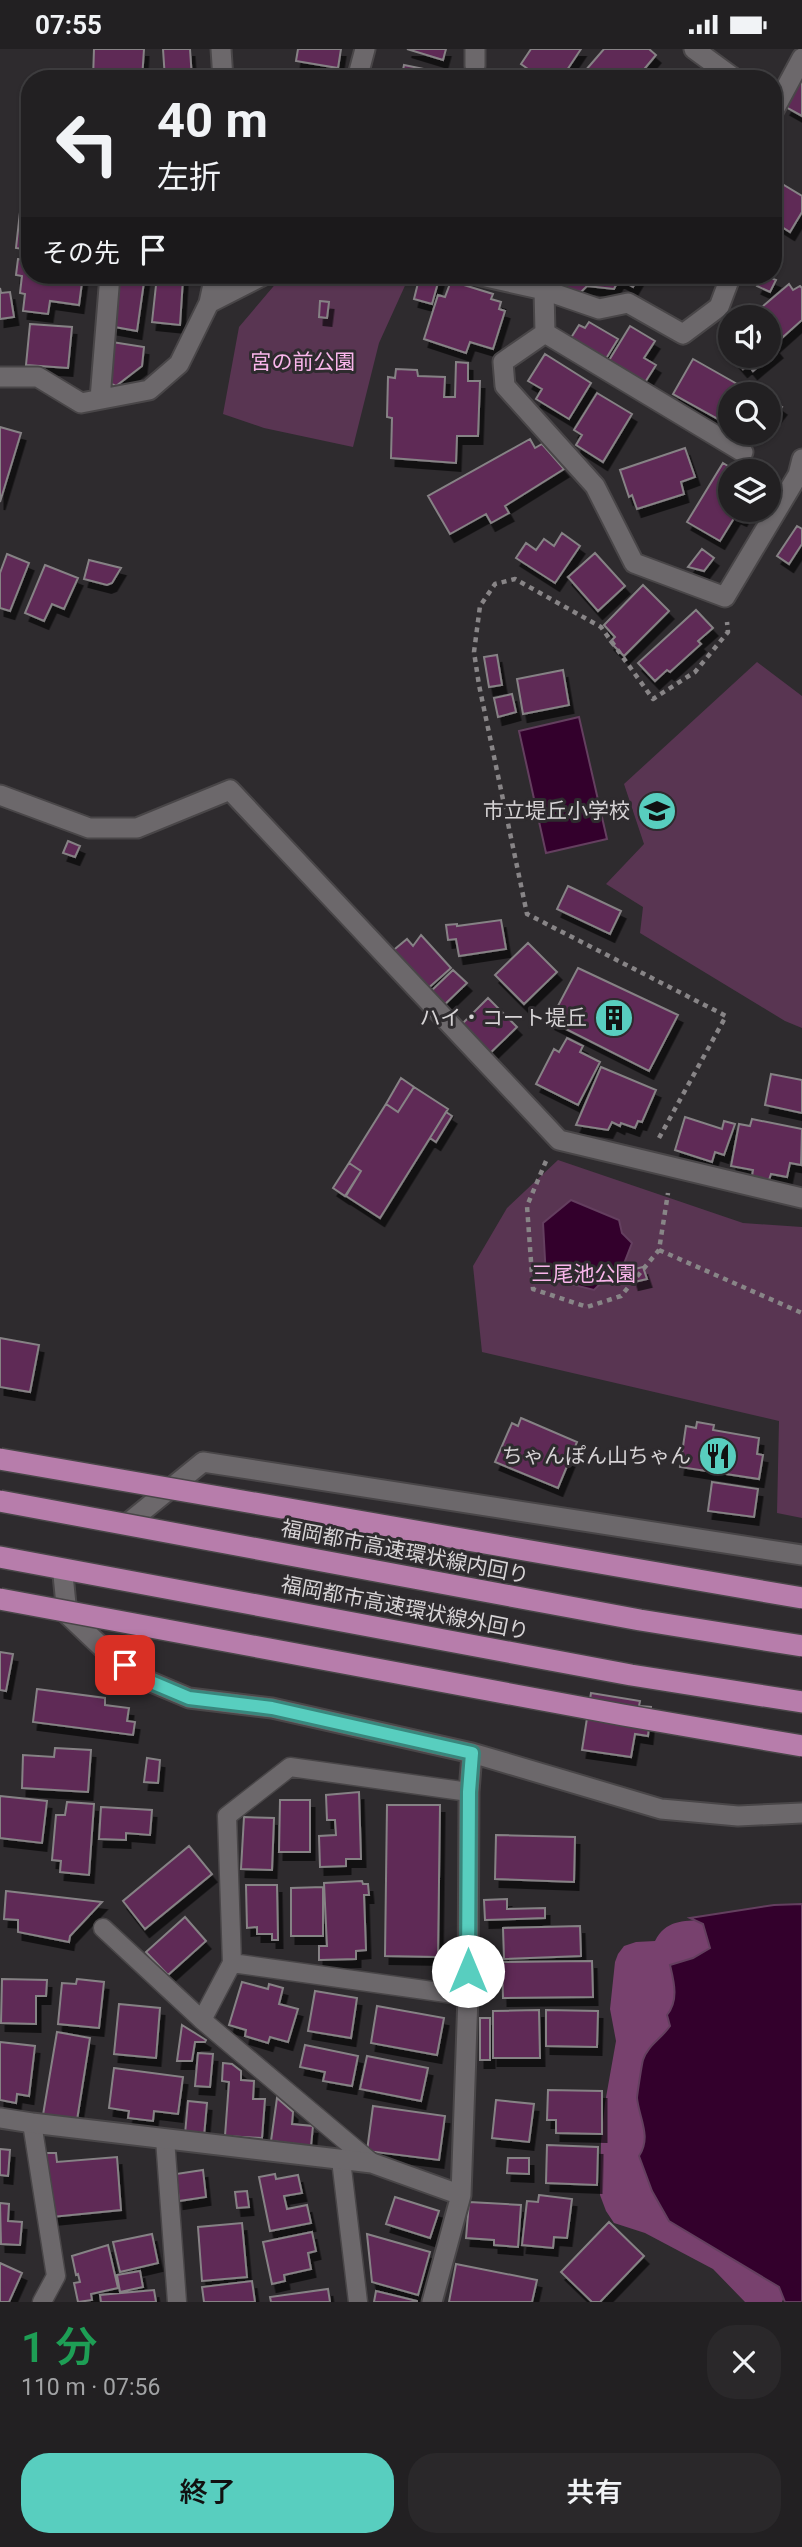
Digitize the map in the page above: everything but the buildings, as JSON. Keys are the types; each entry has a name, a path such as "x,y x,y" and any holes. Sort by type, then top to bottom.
{"highway":[{"path":"0,1459 802,1598"},
{"name":"福岡都市高速環状線内回り","path":"0,1501 639,1620 802,1646"},
{"name":"福岡都市高速環状線外回り","path":"0,1557 631,1675 802,1702"},
{"path":"0,1599 623,1715 802,1745"}],"street":[{"path":"221,49 222,70"},
{"path":"359,70 365,49"},
{"path":"694,49 723,70"},
{"path":"782,94 802,58"},
{"path":"100,399 109,284"},
{"path":"0,377 38,377 81,403 149,390 179,364 209,303 213,284"},
{"path":"209,303 246,284"},
{"path":"517,284 544,290 598,309 628,303 683,334 719,307 728,284"},
{"path":"544,290 545,333"},
{"path":"545,333 743,452"},
{"path":"545,333 503,362 505,386 595,486 634,563 725,597 798,475 802,459"},
{"path":"0,795 89,828 137,828 230,790 559,1140 802,1198"},
{"path":"128,1523 203,1462 802,1555"},
{"path":"63,1575 67,1615 107,1652 144,1679 189,1698 272,1708 472,1753 661,1809 738,1816 802,1813"},
{"path":"432,2302 461,2195 472,1753"},
{"path":"0,2118 372,2163 461,2195"}],"lane":[{"path":"202,2020 232,1963 227,1816 289,1767 469,1792"},
{"path":"103,1928 202,2020 372,2163"},
{"path":"232,1963 468,1996"},
{"path":"32,2123 56,2276 42,2302"},
{"path":"165,2139 177,2302"},
{"path":"341,2159 358,2302"}],"path":[{"path":"647,1160 726,1016 527,914 474,652 480,606 495,585 515,579 601,627 653,699 695,672 728,632 725,597"},
{"path":"556,1137 527,1206 533,1289 587,1307 621,1296 659,1250 671,1166"},
{"path":"659,1250 802,1313"}],"green space":[{"name":"宮の前公園","path":"275,284 406,284 379,343 353,447 264,428 223,414 239,327"},
{"path":"757,662 802,696 802,1028 785,1021 640,933 643,907 606,884 644,844 624,784"},
{"name":"三尾池公園","path":"558,1160 743,1223 802,1227 802,1518 777,1513 779,1421 482,1352 473,1266 507,1208"}],"shaded area":[{"path":"579,717 607,839 546,853 519,731"},
{"path":"571,1200 619,1220 622,1233 632,1243 620,1274 605,1279 594,1290 546,1278 543,1223"},
{"path":"802,1904 802,2302 785,2302 779,2287 669,2221 652,2191 639,2156 645,2135 637,2098 645,2055 670,2026 667,2015 673,2003 674,1991 670,1965 693,1958 710,1948 703,1924 690,1918 774,1905"},
{"path":"704,1920 786,2291 782,2302 745,2302 713,2269 645,2233 614,2223 600,2195 605,2103 616,2041 610,2009 618,1954 624,1946 655,1941 664,1929 675,1923"}],"place":[{"name":"市立堤丘小学校","path":"657,811"},
{"name":"ハイ・コート堤丘","path":"614,1018"},
{"name":"ちゃんぽん山ちゃん","path":"718,1456"}],"route":[{"path":"125,1665 144,1679 189,1698 272,1708 472,1753 469,1792 468,1971"}]}
